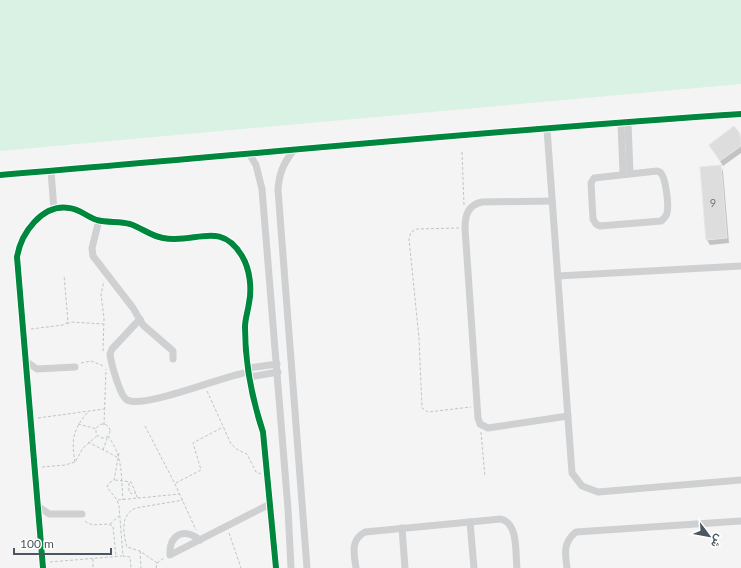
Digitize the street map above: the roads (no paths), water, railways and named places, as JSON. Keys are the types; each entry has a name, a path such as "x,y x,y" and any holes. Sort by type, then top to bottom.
{"street":[{"path":"0,175 250,155 468,135 741,114"},
{"path":"621,123 627,174"},
{"path":"627,174 628,123"},
{"path":"547,130 572,473 576,480 589,490 598,492 741,480"},
{"path":"293,151 284,163 279,176 278,190 307,568"},
{"path":"250,155 258,171 262,189 278,372 291,568"},
{"path":"52,171 54,210"},
{"path":"657,171 663,175 667,215 661,221 598,225 593,219 592,180 596,176 627,174 657,171"},
{"path":"552,201 482,202 472,206 465,218 478,407 480,424 488,428 568,416"},
{"path":"43,566 17,257 23,237 31,225 42,216 54,210 68,207 99,220 125,223 165,239 215,235 226,239 244,258 248,273 250,295 245,326 249,372 257,415 263,432 276,568"},
{"path":"99,220 92,252 134,308 149,331 173,351 173,359"},
{"path":"558,276 741,266"},
{"path":"140,319 112,349 110,354 124,398 136,401 185,392 232,375 277,364"},
{"path":"27,362 37,369 72,368"},
{"path":"28,380 37,369"},
{"path":"249,372 278,372"},
{"path":"200,540 192,534 183,533 174,537 169,546 170,555 227,527 270,504"},
{"path":"38,506 49,514 80,514"},
{"path":"40,525 49,514"},
{"path":"356,568 354,548 357,538 365,532 502,519 509,522 513,530 517,568"},
{"path":"567,568 565,550 566,543 570,536 576,532 741,521"},
{"path":"470,522 474,568"},
{"path":"402,528 405,568"}]}
